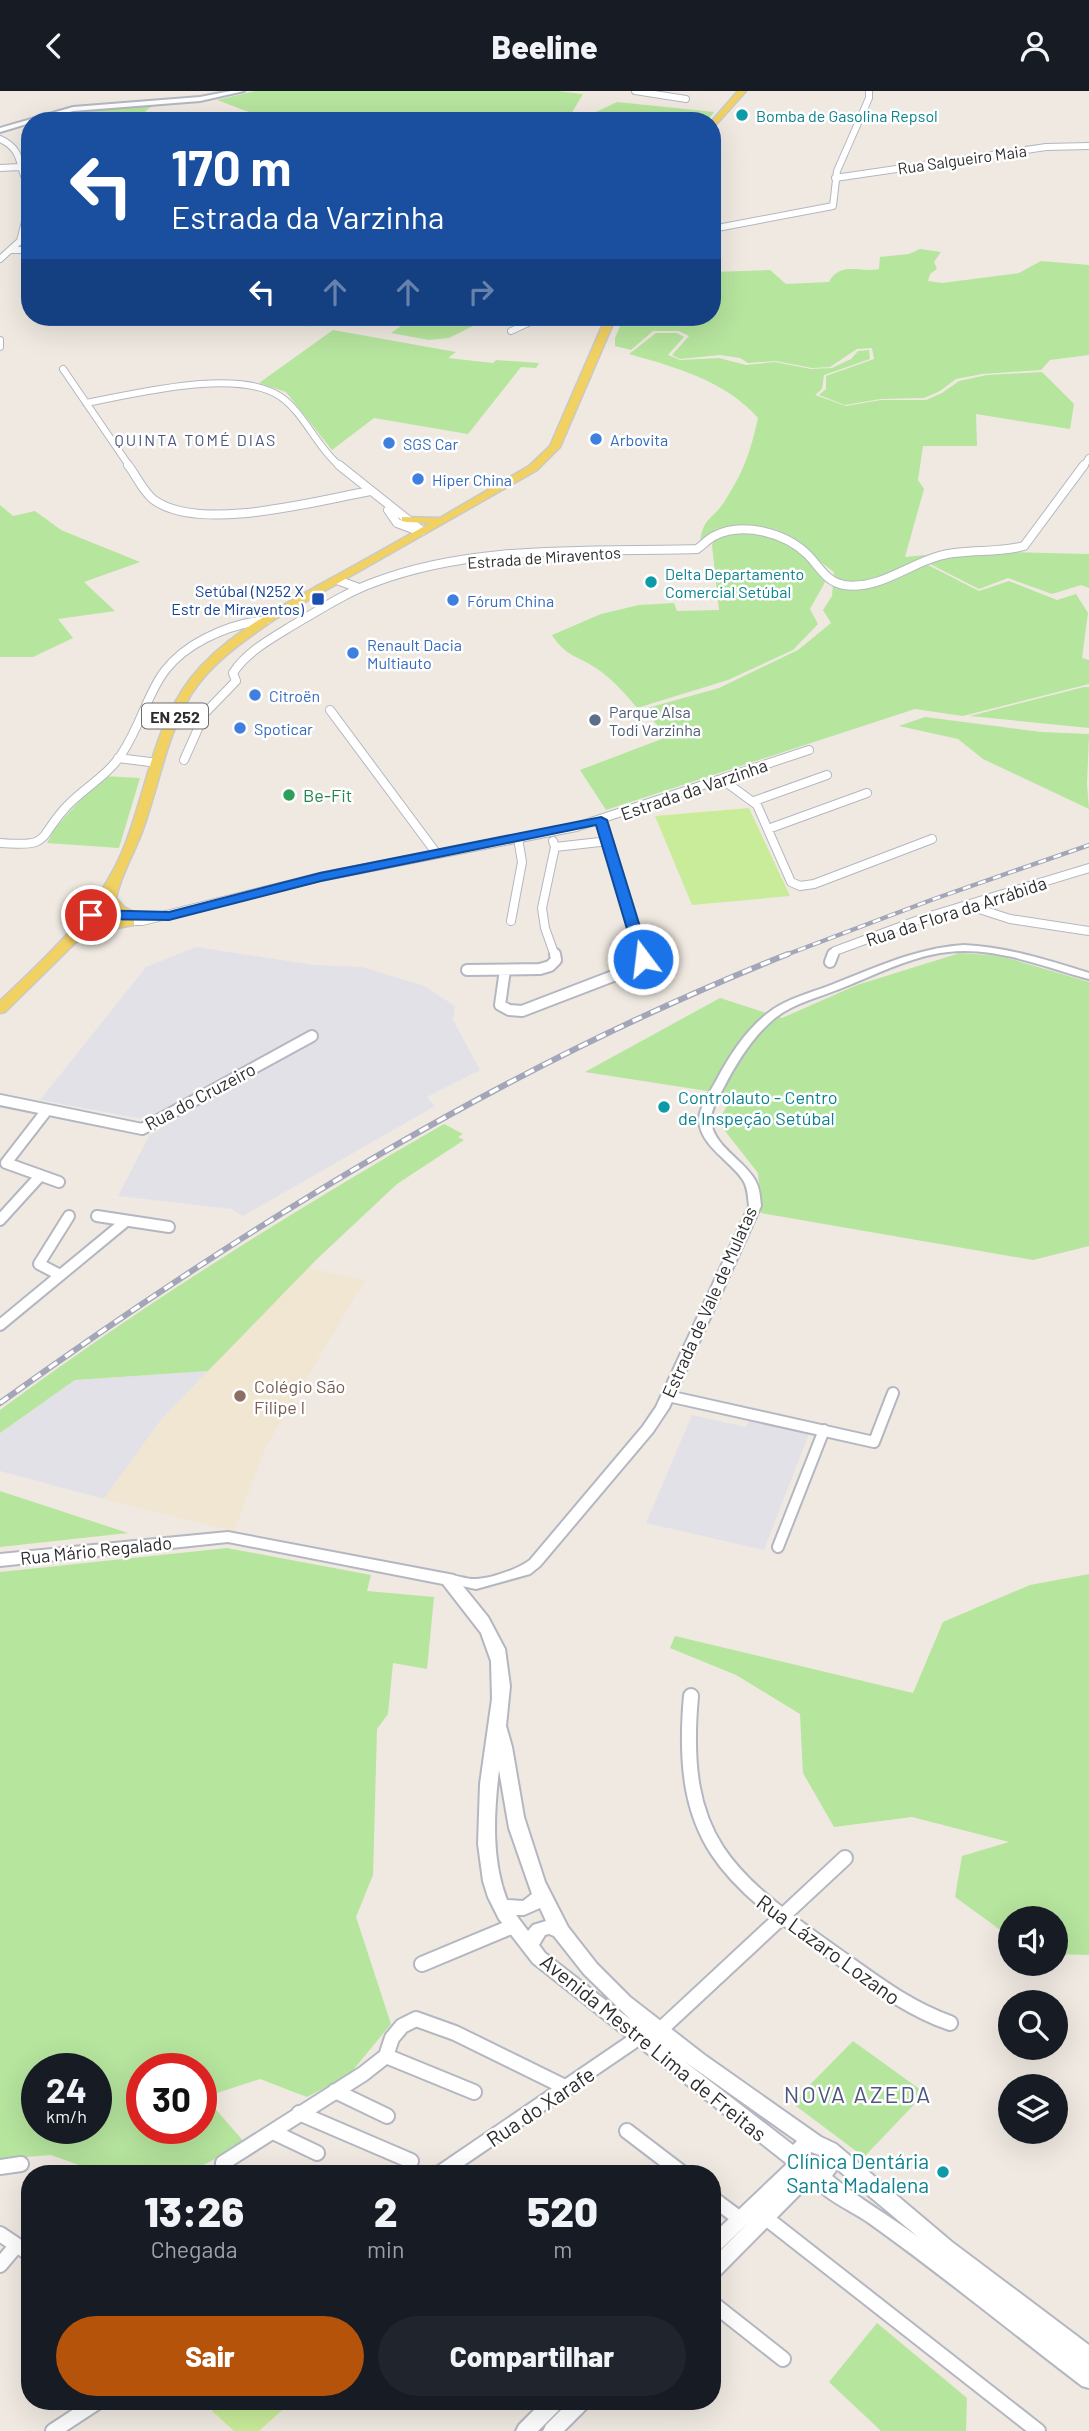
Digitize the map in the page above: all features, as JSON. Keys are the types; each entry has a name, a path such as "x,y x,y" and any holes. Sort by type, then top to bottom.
{"main road":[{"path":"721,116 742,91"},
{"name":"EN 252","path":"0,1009 62,950 112,885 127,855 180,703 201,676 235,642 267,620 527,473 550,453 560,438 608,326"},
{"path":"393,547 398,538 401,521 445,518"},
{"path":"112,885 109,898 114,906 132,919"},
{"path":"62,950 90,930 132,919"},
{"name":"Estrada de Vale de Mulatas","path":"191,1539 242,1539 449,1579"},
{"name":"Rua Mário Regalado","path":"0,1560 191,1539"},
{"name":"Avenida Mestre Lima de Freitas","path":"449,1579 487,1628 498,1652 499,1727 491,1768 487,1841 494,1885 513,1926 540,1958 638,2038 836,2192 875,2215 1089,2379"},
{"name":"Avenida Mestre Lima de Freitas","path":"499,1727 506,1751 516,1818 541,1895 572,1948 611,1990 659,2031 815,2143"},
{"path":"502,1906 526,1909 534,1905 541,1895"},
{"path":"529,1945 538,1930 549,1927 561,1930"},
{"path":"832,2155 830,2166 821,2173 805,2168 804,2146 815,2143 822,2145 945,2248 1089,2357"}],"street":[{"path":"63,112 200,99 241,91"},
{"path":"635,91 686,99"},
{"path":"721,227 831,208 834,205 835,178 869,98 869,91"},
{"path":"0,130 21,124"},
{"path":"0,139 19,153 20,167 0,168"},
{"name":"Rua Salgueiro Maia","path":"835,178 1046,147 1089,146"},
{"path":"0,259 12,250 21,237"},
{"path":"12,250 21,250"},
{"path":"511,331 522,326"},
{"path":"0,340 0,347"},
{"path":"63,369 151,498 163,507 199,515 229,514 370,491"},
{"path":"86,403 210,384 235,383 264,387 283,398 335,462 401,521 422,531"},
{"name":"Estrada de Miraventos","path":"184,760 205,713 236,681 233,673 238,665 289,627 359,589 417,570 489,558 697,549 709,536 732,531 761,532 797,546 830,581 850,585 880,583 944,554 1024,546 1089,458"},
{"path":"337,580 359,589"},
{"path":"0,843 39,844 56,817 118,758 163,673 178,653 215,633 250,621 267,620"},
{"path":"330,710 437,854"},
{"name":"Estrada da Varzinha","path":"91,915 111,921 169,916 320,877 550,832 601,820 809,751"},
{"path":"118,758 158,763"},
{"path":"754,801 827,775"},
{"path":"723,780 754,801 791,882 804,886 932,839"},
{"path":"768,829 867,793"},
{"path":"505,970 500,1004 509,1010 522,1011 634,968 641,962 643,957 601,820"},
{"path":"467,970 540,969 550,966 556,960 543,920 542,892 551,872 555,847 550,832"},
{"path":"511,921 522,862 518,838"},
{"path":"555,847 609,842"},
{"name":"Rua da Flora da Arrábida","path":"830,962 835,951 967,905 1089,868"},
{"path":"1077,871 1089,877"},
{"path":"1010,892 1000,899 1000,907 1019,920"},
{"path":"967,905 1019,920 1089,931"},
{"name":"Estrada de Vale de Mulatas","path":"449,1579 476,1584 525,1571 535,1563 653,1423 755,1206 756,1196 752,1183 714,1143 705,1120 714,1097 744,1044 763,1023 787,1006 918,955 942,949 993,950 1089,976"},
{"name":"Rua do Cruzeiro","path":"0,1100 142,1129 312,1036"},
{"path":"47,1110 6,1162 9,1166 59,1182"},
{"path":"0,1220 40,1176"},
{"path":"60,1275 39,1264 69,1216"},
{"path":"97,1216 169,1227"},
{"path":"0,1325 126,1220"},
{"path":"668,1395 874,1441 893,1392"},
{"path":"778,1547 824,1430"},
{"name":"Rua Lázaro Lozano","path":"691,1696 688,1765 699,1820 715,1850 738,1878 781,1916 912,2008 950,2024"},
{"path":"659,2031 845,1858"},
{"path":"422,1964 513,1926"},
{"path":"223,2163 386,2056 392,2038 402,2026 416,2019 443,2028 527,2072 566,2088"},
{"name":"Rua do Xarafe","path":"452,2165 638,2038"},
{"path":"386,2056 474,2092"},
{"path":"335,2091 387,2116"},
{"path":"299,2113 411,2161"},
{"path":"627,2130 672,2165"},
{"path":"273,2132 317,2153"},
{"path":"0,2167 21,2164"},
{"path":"721,2262 766,2218 805,2168"},
{"path":"721,2238 740,2219 805,2168"},
{"path":"721,2205 740,2219"},
{"path":"766,2218 1038,2431"},
{"path":"0,2234 21,2249"},
{"path":"0,2265 16,2246"},
{"path":"721,2310 783,2359"},
{"path":"53,2431 85,2410"},
{"path":"525,2431 547,2410"},
{"path":"552,2431 573,2410"}],"shaded area":[{"path":"196,947 314,965 362,967 424,986 455,1006 453,1020 480,1070 427,1097 435,1106 243,1216 232,1209 118,1196 149,1136 162,1128 143,1119 40,1100 146,967"},
{"name":"Colégio São Filipe I","path":"308,1268 365,1280 265,1448 234,1531 104,1499 161,1420"},
{"path":"208,1371 161,1420 104,1499 0,1471 0,1433 75,1380"},
{"path":"692,1415 746,1427 750,1418 810,1431 764,1550 646,1523"}],"green space":[{"path":"255,91 557,91 583,94 572,112 249,112 217,100"},
{"path":"617,102 714,112 596,112"},
{"path":"156,104 145,111 147,112 70,112"},
{"path":"920,249 941,252 934,262 937,269 930,274 928,281 942,283 1019,273 1041,261 1089,265 1089,355 1050,360 1041,370 982,374 956,379 940,391 924,398 881,399 845,405 819,395 826,389 826,376 874,359 872,348 857,349 830,367 812,368 776,361 748,363 740,358 720,355 680,359 672,355 689,336 679,331 653,331 631,350 615,346 620,326 721,326 721,272 770,270 786,284 829,282 845,270 879,269 880,257 909,254"},
{"path":"401,326 473,326 449,338 429,340 391,333"},
{"path":"333,330 456,352 448,358 493,363 496,360 539,363 536,368 521,367 468,434 374,418 332,450 286,392 259,383"},
{"path":"656,333 677,333 684,337 668,355 680,360 719,358 746,365 775,362 811,369 832,368 851,359 858,351 869,350 870,359 824,375 822,389 815,395 846,406 881,400 926,400 959,381 987,375 1042,372 1074,404 1070,429 976,414 977,446 923,446 918,480 924,489 905,557 936,554 926,564 979,591 1009,581 1057,600 1076,594 1088,613 1082,658 1089,660 1089,684 963,716 915,709 606,810 580,770 667,737 644,709 719,688 798,650 831,623 823,610 832,596 834,572 773,527 804,555 825,582 810,609 818,624 793,650 728,680 637,708 607,677 567,652 552,635 601,614 639,605 674,603 677,611 719,610 712,545 717,526 711,544 700,545 701,536 706,524 738,479 750,450 758,418 731,394 699,377 629,354"},
{"path":"0,505 13,516 35,511 61,530 140,562 84,582 115,611 58,619 73,638 33,657 0,657"},
{"path":"957,551 1089,554 1089,588 1081,585 1052,594 1008,578 979,589 926,562 956,557"},
{"path":"1089,687 1089,728 970,716"},
{"path":"925,717 1041,732 1089,734 1089,809 983,759 958,739 899,726"},
{"path":"102,776 140,778 119,848 47,843 55,828"},
{"path":"749,808 790,896 692,905 655,816"},
{"path":"960,953 1001,956 1089,982 1089,1246 1033,1260 761,1213 758,1173 718,1122 733,1095 585,1072 720,998 782,1018 857,985"},
{"path":"444,1124 463,1134 458,1137 464,1140 397,1184 317,1259 208,1371 75,1380 0,1433 0,1410 108,1333 274,1225"},
{"path":"0,1491 128,1533 0,1547"},
{"path":"227,1548 371,1575 367,1591 434,1597 427,1669 393,1663 388,1714 377,1729 373,1875 356,1917 391,2024 349,2075 307,2097 260,2079 217,2093 217,2053 126,2053 126,2144 217,2144 217,2111 245,2143 203,2165 79,2165 51,2155 0,2159 0,1572"},
{"path":"1089,1574 1089,1955 1068,1954 1068,1906 998,1906 998,1928 955,1897 962,1856 1009,1842 912,1817 834,1827 803,1773 800,1714 736,1675 670,1648 675,1636 913,1693 943,1622 1030,1585"},
{"path":"853,2041 925,2093 864,2157 792,2103"},
{"path":"877,2323 967,2398 966,2431 881,2431 829,2382"},
{"path":"282,2410 259,2431 234,2431 212,2411"}],"railway":[{"path":"785,955 1089,845"},
{"path":"0,1403 187,1274 380,1154 580,1047 683,998 785,955"}],"place":[{"name":"Bomba de Gasolina Repsol","path":"742,115"},
{"name":"Arbovita","path":"596,439"},
{"name":"SGS Car","path":"389,443"},
{"name":"Hiper China","path":"418,479"},
{"name":"Delta Departamento Comercial Setúbal","path":"651,582"},
{"name":"Setúbal (N252 X Estr de Miraventos)","path":"318,599"},
{"name":"Fórum China","path":"453,600"},
{"name":"Renault Dacia Multiauto","path":"353,653"},
{"name":"Citroën","path":"255,695"},
{"name":"Parque Alsa Todi Varzinha","path":"595,720"},
{"name":"Spoticar","path":"240,728"},
{"name":"Be-Fit","path":"289,795"},
{"name":"Controlauto - Centro de Inspeção Setúbal","path":"664,1107"},
{"name":"Colégio São Filipe I","path":"240,1396"},
{"name":"Clínica Dentária Santa Madalena","path":"943,2172"}],"district":[{"name":"QUINTA TOMÉ DIAS","path":"196,439"},
{"name":"NOVA AZEDA","path":"858,2094"}],"route":[{"path":"91,915 169,916 320,877 601,820 643,959"}]}
